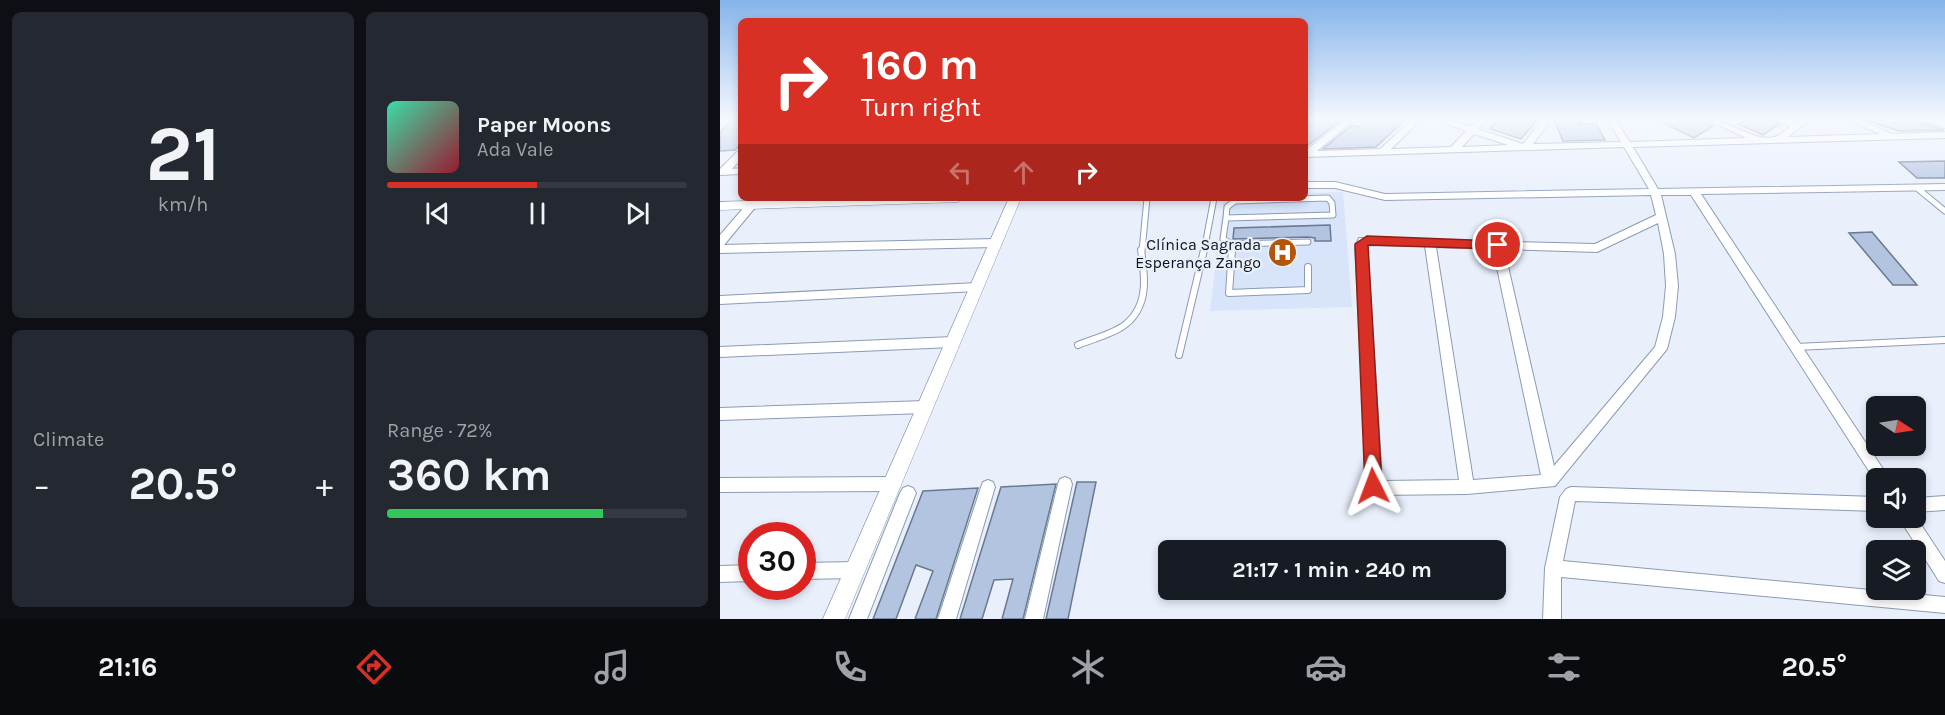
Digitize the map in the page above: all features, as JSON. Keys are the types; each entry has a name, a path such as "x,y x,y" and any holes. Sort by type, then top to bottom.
{"street":[{"path":"1308,154 1384,150 1529,148"},
{"path":"1629,148 1656,192 1671,252 1674,289 1669,326 1661,349 1551,481 1467,487 1378,489 1373,486 1360,247 1367,240 1430,244 1597,248 1662,217"},
{"path":"721,172 738,156"},
{"path":"721,172 738,171"},
{"path":"1308,185 1335,185 1385,197 1945,187"},
{"path":"1694,192 1875,468"},
{"path":"720,206 755,202 806,201"},
{"path":"834,619 1014,201"},
{"path":"720,242 755,202"},
{"path":"720,249 996,243"},
{"path":"1430,244 1467,487"},
{"path":"1498,245 1551,481"},
{"path":"720,300 977,287"},
{"path":"720,352 953,342"},
{"path":"720,414 925,407"},
{"path":"720,484 892,484"},
{"path":"1034,619 1065,484"},
{"path":"947,619 988,486"},
{"path":"858,619 908,494"},
{"path":"1552,619 1553,568 1568,497 1571,494 1866,504"},
{"path":"1926,504 1945,503"},
{"path":"1914,528 1945,575"},
{"path":"1553,568 1945,605"},
{"path":"816,571 855,570"},
{"path":"720,574 738,573"}],"lane":[{"path":"1917,188 1945,211"},
{"path":"1226,218 1333,215 1332,203 1328,198 1308,198"},
{"path":"1078,345 1126,324 1144,298 1145,273 1141,248 1147,201"},
{"path":"1179,355 1195,296 1213,201"},
{"path":"1247,201 1232,202 1227,207 1223,239 1232,244 1308,242"},
{"path":"1232,244 1229,293 1308,290 1308,267"},
{"path":"1795,347 1945,340"}],"shaded area":[{"name":"Clínica Sagrada Esperança Zango","path":"1343,192 1352,307 1210,311 1224,201 1308,201 1308,193"}],"building":[{"path":"720,148 737,148 735,150 720,151"},
{"path":"1945,161 1945,178 1917,178 1899,162"},
{"path":"1330,225 1331,241 1315,241 1315,238 1308,237 1233,239 1234,228"},
{"path":"1872,232 1917,285 1893,285 1849,233"},
{"path":"1077,482 1096,482 1068,619 1046,619"},
{"path":"1056,484 1023,619 1002,619 1013,579 994,580 982,619 960,619 1001,487"},
{"path":"978,488 936,619 915,619 933,571 916,565 896,619 873,619 923,491"}],"place":[{"name":"Clínica Sagrada Esperança Zango","path":"1282,253"}],"route":[{"path":"1373,486 1361,244 1367,240 1498,245"}]}
